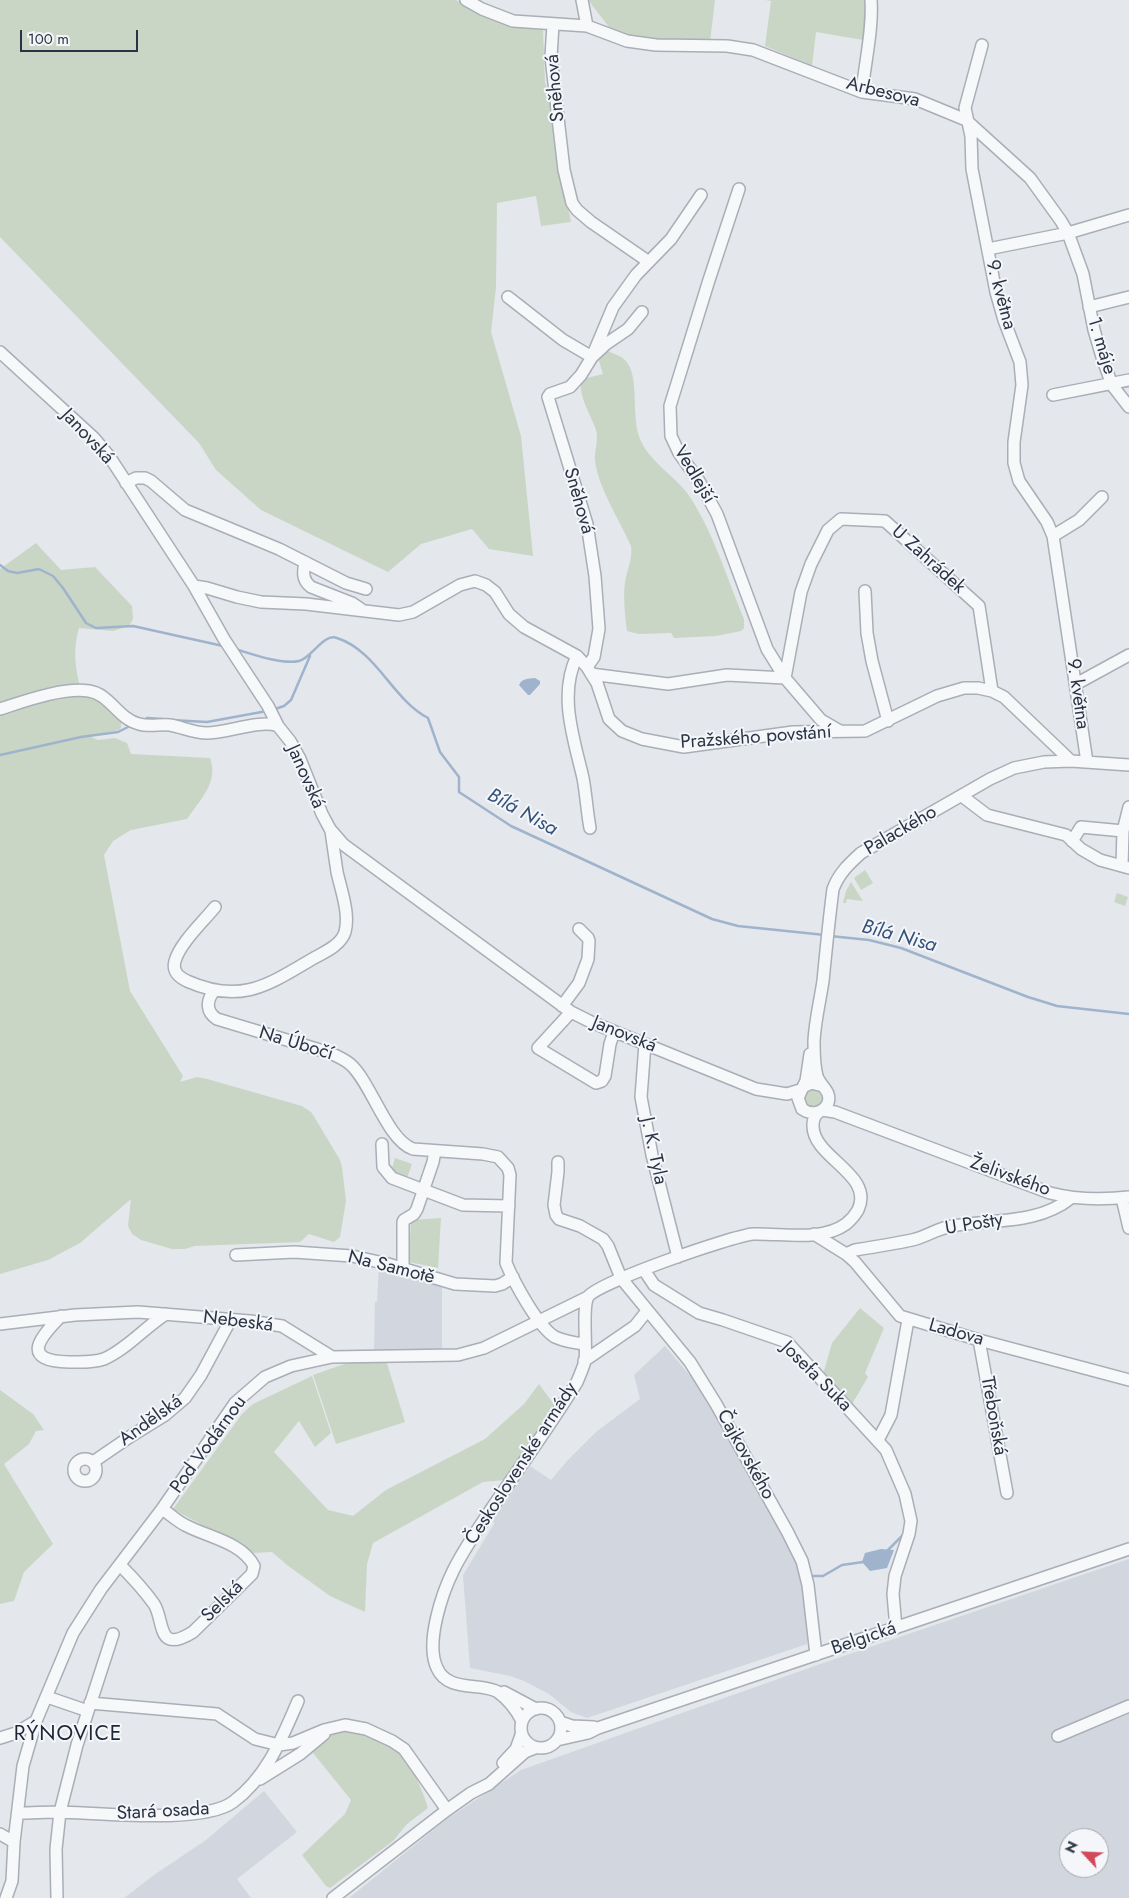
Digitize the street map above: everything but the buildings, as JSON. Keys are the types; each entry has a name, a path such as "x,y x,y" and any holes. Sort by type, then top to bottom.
{"street":[{"name":"Arbesova","path":"466,0 482,9 513,21 587,26 626,41 656,45 727,46 753,50 862,92 916,98 966,120 1030,178 1068,233"},
{"path":"582,0 587,26"},
{"path":"862,92 872,19 870,0"},
{"name":"Sněhová","path":"553,24 552,57 564,170 572,203 591,222 649,262"},
{"name":"9. května","path":"982,45 965,108 966,120 971,136 972,169 996,292 1004,320 1020,362 1022,385 1014,442 1014,463 1019,481 1047,522 1054,536 1086,762"},
{"name":"Vedlejší","path":"739,189 670,406 671,436 679,453 699,481 717,514 767,649 785,678 821,720 841,732"},
{"name":"Sněhová","path":"589,671 594,657 599,629 590,542 587,524 548,397 550,394 570,387 580,375 592,356 612,307 636,276 671,240 701,195"},
{"path":"988,249 1068,233 1129,215"},
{"name":"1. máje","path":"1068,233 1083,274 1089,307 1102,357 1112,384 1129,407"},
{"path":"508,297 563,340 592,356"},
{"name":"1. máje","path":"1089,307 1129,297"},
{"name":"Sněhová","path":"592,356 628,329 642,312"},
{"name":"Janovská","path":"0,352 94,438 109,456 194,586 237,660 290,741 300,759 322,814 330,829 344,846 566,1009 614,1032 768,1092 788,1094 802,1088"},
{"name":"1. máje","path":"1053,395 1129,380"},
{"path":"126,483 136,478 145,478 185,510 280,549 346,583 366,589"},
{"path":"1054,536 1079,520 1102,497"},
{"name":"U Zahrádek","path":"785,678 801,592 828,530 841,519 886,521 979,606 992,691"},
{"name":"Pražského povstání","path":"305,562 303,573 306,583 311,587 352,603 364,612"},
{"name":"Pražského povstání","path":"194,586 261,602 306,604 399,615 413,612 460,585 475,581 486,585 495,592 509,614 524,627 577,656 597,683 609,719 622,731 642,739 684,746 793,732 865,731 937,696 964,688 978,688 992,691 1004,697 1071,761"},
{"path":"865,591 867,633 888,720"},
{"path":"1076,684 1129,655"},
{"path":"577,656 572,665 568,684 568,700 571,728 583,781 590,828"},
{"path":"589,671 668,684 727,676 785,678"},
{"path":"0,709 59,693 90,691 105,698 125,718 140,725 170,725 198,733 224,732 276,722"},
{"name":"Palackého","path":"826,1091 816,1072 814,1040 833,889 841,872 862,853 990,779 1014,768 1044,762 1071,761 1129,765"},
{"path":"962,796 987,815 1066,835 1081,849 1100,860 1126,867 1123,831 1129,807"},
{"path":"1072,840 1081,827 1123,831"},
{"path":"215,907 186,941 178,953 174,968 180,977 214,991 248,990 270,984 336,945 345,931 346,915 330,829"},
{"path":"580,929 588,938 588,959 566,1009 538,1048 600,1079 614,1032"},
{"name":"Na Úbočí","path":"214,991 208,1000 208,1006 213,1016 341,1057 352,1066 392,1130 402,1142 413,1149 483,1154 498,1157 508,1168 510,1175 506,1263 539,1322"},
{"name":"Palackého","path":"802,1088 806,1081 808,1058 814,1040"},
{"name":"J. K. Tyla","path":"645,1044 641,1097 652,1155 678,1257"},
{"name":"Janovská","path":"724,1076 760,1096 802,1107"},
{"path":"588,1297 596,1290 621,1278 720,1242 752,1234 814,1234 838,1229 846,1224 856,1214 860,1205 860,1193 855,1181 819,1143 814,1131 814,1117 827,1104 826,1091 811,1083 802,1088 798,1098 805,1115 809,1136 817,1146 829,1154"},
{"name":"Želivského","path":"826,1091 849,1111 895,1134"},
{"path":"802,1107 812,1113 821,1111"},
{"name":"Želivského","path":"821,1111 830,1110 1050,1193 1071,1198 1098,1200 1125,1197"},
{"path":"382,1144 383,1167 392,1178 463,1205 509,1206"},
{"path":"403,1269 403,1222 416,1211 434,1162 435,1151"},
{"name":"Čajkovského","path":"558,1167 554,1205 556,1215 567,1223 580,1226 603,1239 608,1246 621,1278 690,1362 788,1531 802,1561 808,1585 816,1655"},
{"path":"1125,1197 1129,1228"},
{"name":"U Pošty","path":"846,1254 855,1250 913,1240 951,1226 1008,1220 1045,1213 1071,1198"},
{"name":"Ladova","path":"814,1234 846,1254 855,1262 893,1310 908,1320 1129,1380"},
{"name":"Na Samotě","path":"236,1255 294,1252 352,1256 456,1284 495,1286 513,1277"},
{"name":"Josefa Suka","path":"644,1270 654,1285 699,1313 787,1342 886,1450 901,1485 911,1521 909,1534 895,1576 893,1594 896,1628"},
{"path":"635,1294 654,1285"},
{"name":"Pod Vodárnou","path":"6,1898 12,1881 14,1842 23,1766 36,1721 77,1626 101,1589 162,1509 235,1403 265,1377 291,1366 332,1357 458,1355 484,1348 588,1297"},
{"name":"Československé armády","path":"497,1692 454,1683 436,1668 434,1650 437,1616 442,1597 463,1554 577,1382 584,1361 588,1297"},
{"path":"584,1361 635,1326 647,1311"},
{"name":"Nebeská","path":"0,1324 61,1316 138,1312 230,1321 250,1321 282,1326 332,1357"},
{"path":"61,1316 40,1340 38,1348 41,1355 46,1359 56,1362 88,1363 104,1359 166,1314"},
{"path":"878,1440 890,1416 908,1320"},
{"name":"Andělská","path":"93,1462 165,1416 185,1398 201,1375 230,1321"},
{"path":"539,1322 556,1337 585,1344"},
{"name":"Třeboňská","path":"979,1340 1006,1493"},
{"name":"Selská","path":"120,1565 134,1579 154,1605 164,1635 177,1640 193,1632 252,1574 254,1566 249,1557 234,1547 184,1525 162,1509"},
{"name":"Belgická","path":"553,1747 598,1728 1129,1549"},
{"path":"57,1898 56,1848 60,1812 77,1745 113,1634"},
{"path":"471,1793 489,1784 525,1752 535,1748 553,1747 561,1732 560,1722 550,1710 536,1709 508,1693 497,1692"},
{"path":"333,1898 471,1793 510,1757 522,1735 522,1721 512,1704 497,1692"},
{"path":"47,1697 89,1707 217,1714 255,1739 279,1746 345,1725 366,1729 404,1749 447,1810"},
{"name":"Stará osada","path":"256,1782 279,1746 298,1700"},
{"path":"1058,1736 1129,1706"},
{"path":"522,1721 527,1713 536,1709"},
{"path":"0,1738 16,1733 36,1721"},
{"name":"Belgická","path":"560,1722 572,1726 598,1728"},
{"name":"Stará osada","path":"18,1813 60,1812 154,1816 214,1812 232,1803 256,1782 300,1754 334,1728"},
{"path":"522,1735 527,1743 535,1748"},
{"path":"0,1834 14,1842"}],"shaded area":[{"path":"379,1264 442,1287 442,1350 374,1350 375,1302 377,1302"},
{"path":"665,1346 698,1385 727,1431 800,1568 806,1587 807,1644 587,1718 571,1712 549,1694 524,1681 510,1676 470,1668 463,1575 494,1524 493,1519 530,1466 551,1480 596,1432 640,1399 634,1375"},
{"path":"1129,1559 1129,1898 349,1898 447,1819 521,1770 826,1662"},
{"path":"264,1791 297,1832 237,1879 251,1898 124,1898 206,1840"}],"green space":[{"path":"0,0 456,0 510,26 543,30 545,82 553,112 560,167 571,222 541,226 536,196 497,203 496,287 491,332 521,436 533,556 489,549 472,529 421,544 388,572 261,510 216,470 199,443 0,237"},
{"path":"588,0 715,0 710,42 636,38 609,27"},
{"path":"765,0 866,0 867,21 863,40 816,32 812,66 765,46 771,1"},
{"path":"606,350 624,359 631,371 637,430 644,448 678,482 699,511 720,556 744,619 744,628 741,631 716,636 674,638 671,633 639,634 627,631 624,588 631,560 631,546 600,482 595,461 596,430 581,390 583,379 603,374 598,358"},
{"path":"36,543 61,570 95,567 132,606 133,619 129,626 113,631 79,628 76,662 82,695 94,696 121,720 121,728 119,730 89,736 98,740 115,738 127,743 131,754 210,758 212,767 212,775 207,790 187,819 131,830 113,841 104,855 130,991 183,1076 180,1082 197,1077 207,1079 302,1106 311,1112 340,1160 342,1167 346,1201 340,1237 334,1242 309,1234 300,1242 195,1246 185,1249 172,1249 141,1240 132,1234 128,1226 131,1199 80,1243 48,1260 0,1274 0,569"},
{"path":"865,870 873,883 861,890 854,878"},
{"path":"851,882 863,901 847,899 846,903 843,903 846,891"},
{"path":"1117,893 1128,897 1125,906 1114,902"},
{"path":"809,1089 817,1089 822,1094 820,1105 809,1107 804,1102 804,1094"},
{"path":"395,1158 412,1164 407,1178 391,1172"},
{"path":"441,1218 438,1268 409,1262 411,1220"},
{"path":"860,1308 884,1328 865,1373 868,1377 852,1404 823,1374 832,1343"},
{"path":"386,1360 405,1422 336,1444 313,1375 350,1362"},
{"path":"312,1376 331,1433 315,1447 299,1421 274,1452 328,1510 353,1516 386,1490 485,1439 524,1404 539,1384 555,1406 504,1480 483,1482 373,1543 367,1564 365,1612 330,1596 272,1552 253,1553 173,1509 242,1414 253,1404"},
{"path":"0,1390 33,1414 44,1430 36,1431 29,1444 4,1464 53,1544 24,1572 14,1601 0,1604"},
{"path":"350,1730 381,1740 402,1753 420,1786 428,1808 407,1824 393,1841 330,1888 326,1886 302,1855 345,1814 351,1800 313,1753 309,1757 330,1734"}],"water":[{"path":"535,678 540,681 540,684 528,695 519,685 524,680"},
{"path":"881,1549 894,1550 887,1568 870,1571 862,1562 865,1553"}],"waterway":[{"name":"Bílá Nisa","path":"0,565 8,571 17,573 39,569 53,576 86,623 96,628 133,626 223,646"},
{"name":"Bílá Nisa","path":"235,649 284,662 292,662 304,659 322,642 332,637 351,644 374,664 415,710 428,718 440,752 459,777 459,792 511,826 712,919 738,926 825,935"},
{"path":"272,710 284,706 291,700 310,656"},
{"path":"171,720 207,722 267,711"},
{"path":"144,720 147,718 163,719"},
{"path":"0,755 81,737 118,732 132,725"},
{"name":"Bílá Nisa","path":"830,936 869,940 901,948 1028,997 1057,1006 1129,1014"},
{"path":"888,1550 904,1534"},
{"path":"813,1576 823,1576 842,1565 863,1562"}],"district":[{"name":"RÝNOVICE","path":"68,1735"}]}
